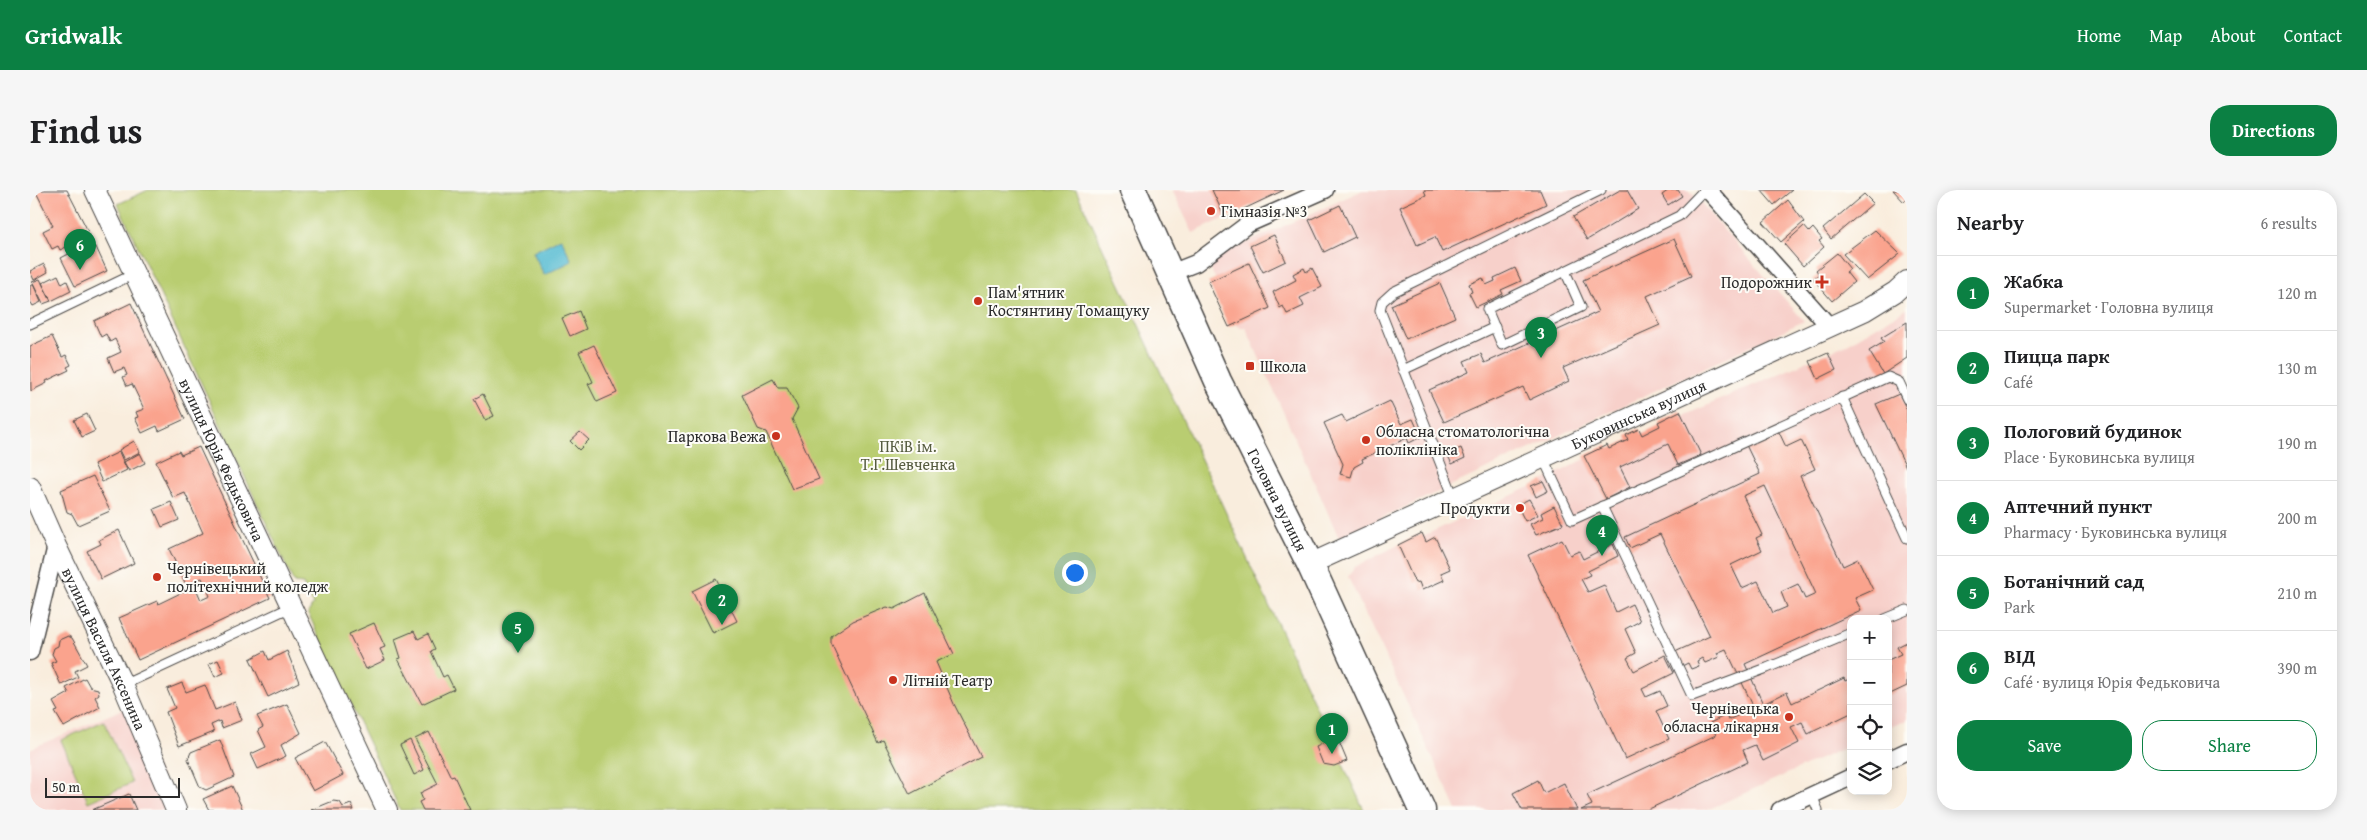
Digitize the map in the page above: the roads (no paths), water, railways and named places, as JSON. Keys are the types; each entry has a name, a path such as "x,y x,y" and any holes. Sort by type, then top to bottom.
{"main road":[{"name":"Головна вулиця","path":"1133,190 1218,381 1310,564 1422,810"}],"street":[{"name":"вулиця Юрія Федьковича","path":"95,190 387,810"},
{"path":"1171,273 1196,263 1248,224 1325,190"},
{"path":"1708,190 1829,326"},
{"name":"Буковинська вулиця","path":"1310,564 1864,311 1895,292 1907,281"},
{"name":"вулиця Василя Аксенина","path":"30,487 56,546 123,685 176,810"},
{"path":"30,652 56,546"},
{"path":"1892,758 1907,751"},
{"path":"1780,810 1815,803 1847,780"}],"lane":[{"path":"1454,498 1380,310 1382,302 1393,292 1601,190"},
{"path":"1565,271 1581,307 1502,345 1487,309 1565,271 1679,216 1704,190"},
{"path":"30,324 134,273"},
{"path":"1403,370 1495,327"},
{"path":"1543,458 1572,520 1888,377 1899,382 1907,399"},
{"path":"1842,397 1907,538"},
{"path":"1602,506 1692,696 1767,668 1847,635"},
{"path":"123,685 291,607"},
{"path":"1892,616 1907,610"}],"water":[{"path":"561,238 572,261 544,275 533,252"}],"place":[{"name":"Гімназія №3","path":"1211,211"},
{"name":"ВІД","path":"80,270"},
{"name":"Подорожник","path":"1822,282"},
{"name":"Пам'ятник Костянтину Томащуку","path":"978,301"},
{"name":"Пологовий будинок","path":"1541,358"},
{"name":"Школа","path":"1250,366"},
{"name":"Паркова Вежа","path":"776,436"},
{"name":"Обласна стоматологічна поліклініка","path":"1366,440"},
{"name":"Продукти","path":"1520,508"},
{"name":"Аптечний пункт","path":"1602,556"},
{"name":"Чернівецький політехнічний коледж","path":"157,577"},
{"name":"Пицца парк","path":"722,625"},
{"name":"Ботанічний сад","path":"518,653"},
{"name":"Літній Театр","path":"893,680"},
{"name":"Чернівецька обласна лікарня","path":"1789,717"},
{"name":"Жабка","path":"1332,754"}],"park label":[{"name":"ПКіВ ім. Т.Г.Шевченка","path":"908,455"}]}
